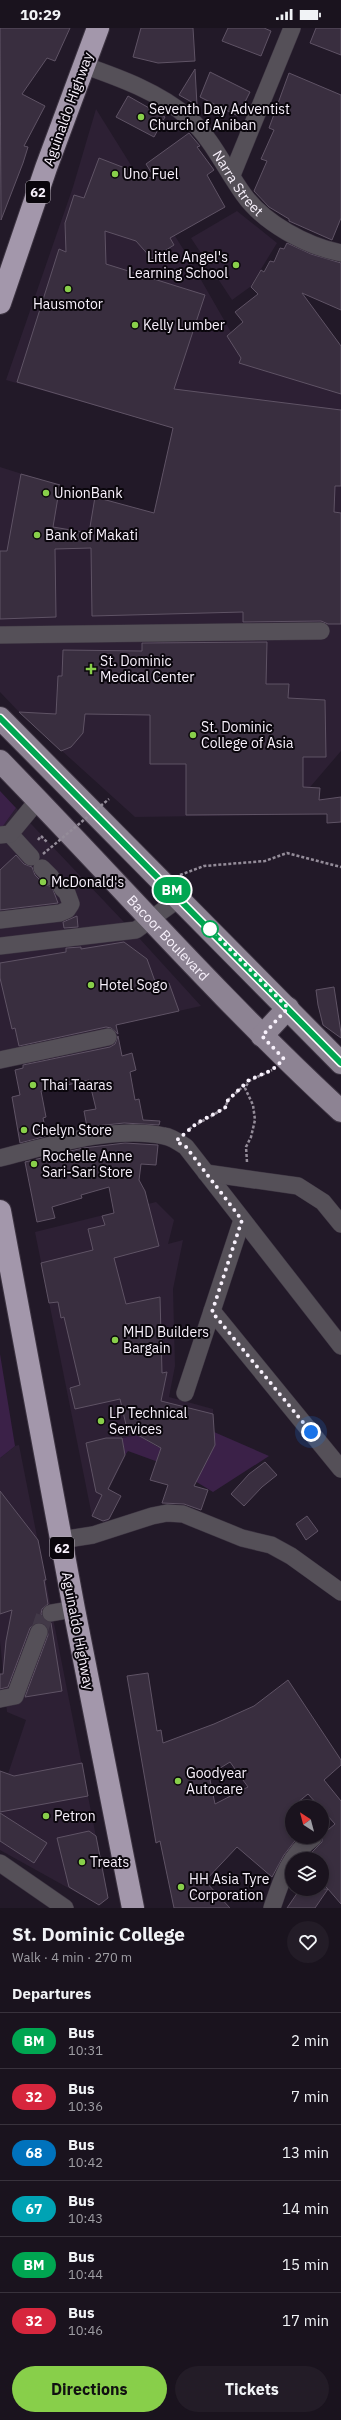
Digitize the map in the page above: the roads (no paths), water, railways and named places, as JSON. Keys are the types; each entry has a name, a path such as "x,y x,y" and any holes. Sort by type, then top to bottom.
{"highway":[{"name":"Aguinaldo Highway","path":"0,304 83,65 98,28"},
{"name":"Aguinaldo Highway","path":"0,1212 8,1290 61,1540 133,1908"}],"main road":[{"path":"0,718 174,892 341,1063"},
{"name":"Bacoor Boulevard","path":"0,760 284,1059 341,1111"},
{"path":"262,1036 288,1008"}],"street":[{"path":"232,175 292,28"},
{"name":"Narra Street","path":"83,65 110,74 146,90 189,118 206,137 244,195 258,212 291,235 340,250"},
{"path":"0,635 321,631"},
{"path":"0,920 60,913 67,910 71,904 67,893 46,869 5,835 38,800"},
{"path":"0,946 136,930 151,920 174,892"},
{"path":"0,1060 108,1037"},
{"path":"0,1158 98,1136 144,1133 166,1136 176,1141 186,1147 341,1346"},
{"path":"206,1173 289,1184 307,1190 323,1202 341,1224"},
{"path":"185,1393 242,1220"},
{"path":"212,1312 341,1468"},
{"path":"61,1540 93,1535 152,1516 167,1513 183,1514 242,1538 270,1545 291,1556 341,1592"},
{"path":"51,1614 74,1609"},
{"path":"0,1699 15,1696 39,1632"},
{"path":"272,1908 291,1858 305,1844"},
{"path":"0,1863 65,1908"}],"tunnel":[{"path":"39,1632 45,1614 51,1613"}],"place":[{"name":"Seventh Day Adventist Church of Aniban","path":"141,117"},
{"name":"Uno Fuel","path":"115,174"},
{"name":"Little Angel's Learning School","path":"236,265"},
{"name":"Hausmotor","path":"68,289"},
{"name":"Kelly Lumber","path":"135,325"},
{"name":"UnionBank","path":"46,493"},
{"name":"Bank of Makati","path":"37,535"},
{"name":"St. Dominic Medical Center","path":"91,669"},
{"name":"St. Dominic College of Asia","path":"193,735"},
{"name":"McDonald's","path":"43,882"},
{"name":"Hotel Sogo","path":"91,985"},
{"name":"Thai Taaras","path":"33,1085"},
{"name":"Chelyn Store","path":"24,1130"},
{"name":"Rochelle Anne Sari-Sari Store","path":"34,1164"},
{"name":"MHD Builders Bargain","path":"115,1340"},
{"name":"LP Technical Services","path":"101,1421"},
{"name":"Goodyear Autocare","path":"178,1781"},
{"name":"Petron","path":"46,1816"},
{"name":"Treats","path":"82,1862"},
{"name":"HH Asia Tyre Corporation","path":"181,1887"}]}
